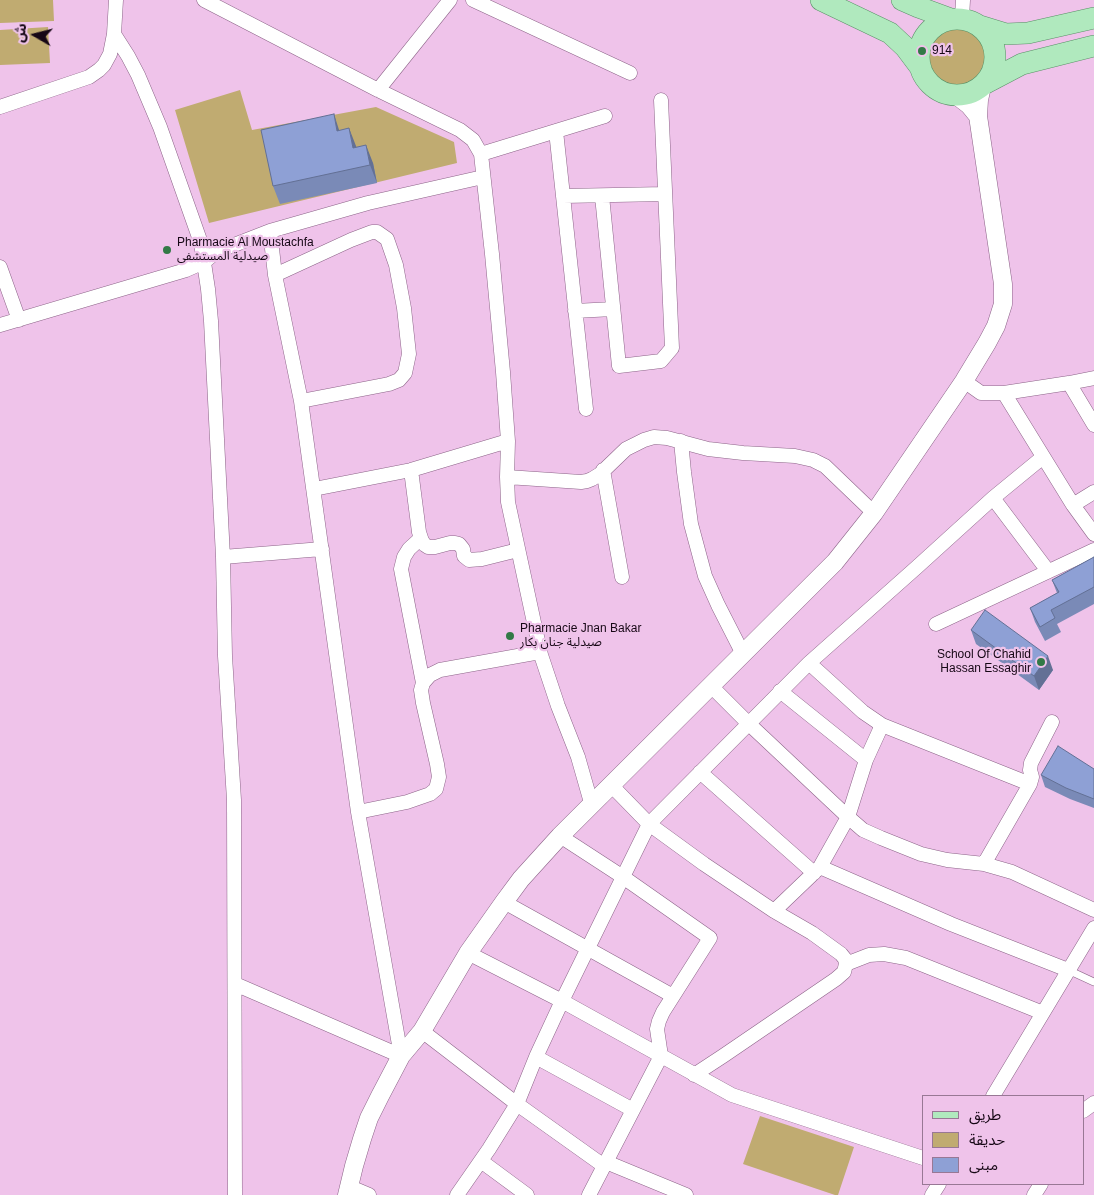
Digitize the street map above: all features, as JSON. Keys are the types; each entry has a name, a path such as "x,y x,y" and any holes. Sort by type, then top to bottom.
{"main road":[{"path":"820,0 890,33 905,47 930,84 947,94 970,93 1022,64 1094,46"},
{"path":"902,0 918,7 964,16 1006,34 1028,33 1094,18"},
{"path":"920,67 919,54 922,42 929,31 939,23 964,16"},
{"path":"964,16 988,33 993,43 995,65 991,75 983,85"}],"street":[{"path":"0,106 90,77 104,66 110,54 114,34 116,0"},
{"path":"204,0 460,130 473,140 481,154 501,342 508,442 508,502 540,652 578,757 592,806"},
{"path":"378,90 450,0"},
{"path":"473,0 630,72"},
{"path":"114,34 138,75 160,127 201,243 208,289 223,557 225,656 234,800 235,1195"},
{"path":"369,1195 348,1191 369,1118 401,1056 422,1032 468,953 504,902 521,879 560,836 835,562 874,513 964,381 996,326 1003,304 1003,284 978,116 979,100 983,85"},
{"path":"956,95 969,105 978,116"},
{"path":"602,196 619,366 661,361 672,348 661,100"},
{"path":"481,154 605,116"},
{"path":"556,131 586,410"},
{"path":"0,325 186,270 204,262 216,252 270,231 368,203 483,177"},
{"path":"563,196 665,194"},
{"path":"270,231 275,275 301,401 358,812 401,1056"},
{"path":"275,275 372,232 377,232 387,239 396,264 404,308 409,354 404,373 399,380 389,384 301,401"},
{"path":"0,267 19,320"},
{"path":"575,311 613,309"},
{"path":"964,381 981,393 1004,393 1094,378"},
{"path":"1069,383 1094,425"},
{"path":"1004,393 1073,505 1094,534"},
{"path":"507,477 581,482 592,479 626,449 654,437 667,438 716,450 795,456 813,460 825,466 874,513"},
{"path":"681,441 691,524 705,576 743,654"},
{"path":"314,489 411,470 508,442"},
{"path":"456,1195 517,1104 562,1001 649,824 809,663 992,498 1043,457"},
{"path":"411,470 420,538 425,545 432,548 450,543 460,544 464,556 469,560 482,559 518,550"},
{"path":"603,470 622,577"},
{"path":"1073,505 1094,492"},
{"path":"992,498 1048,571"},
{"path":"420,538 404,557 401,569 423,683"},
{"path":"223,557 322,549"},
{"path":"936,624 1094,550"},
{"path":"358,812 407,802 430,794 436,789 439,777 438,764 421,690 423,683 430,675 440,670 540,652"},
{"path":"809,663 863,712 882,725 1030,784"},
{"path":"711,686 863,830 921,854 946,860 984,864 1012,872 1094,910"},
{"path":"780,691 866,760"},
{"path":"984,864 1030,784 1032,777 1031,763 1052,722"},
{"path":"774,912 817,870 848,817 866,760 882,725"},
{"path":"700,772 817,870 1068,970"},
{"path":"612,786 649,824 774,912 812,933 845,959 844,972 836,979 694,1074"},
{"path":"560,836 623,877 710,938 659,1021 657,1029 661,1056 589,1195"},
{"path":"504,902 673,996"},
{"path":"993,1095 1094,928"},
{"path":"468,953 562,1001 732,1095 922,1158"},
{"path":"846,964 870,955 884,954 906,958 1043,1013"},
{"path":"235,984 401,1056"},
{"path":"422,1032 517,1104 605,1164 686,1195"},
{"path":"536,1057 633,1110"},
{"path":"480,1161 527,1195"}],"lane":[{"path":"1068,970 1094,982"}],"green space":[{"path":"0,0 53,0 54,21 0,23"},
{"path":"48,27 50,63 0,65 0,30"},
{"path":"957,29 974,34 982,42 987,59 982,76 974,84 957,89 940,84 932,76 927,59 932,42 940,34"},
{"path":"240,90 252,130 376,107 454,142 457,163 209,223 175,110"},
{"path":"760,1116 854,1147 838,1195 743,1164"}],"building":[{"path":"334,114 337,131 349,128 353,148 366,145 370,165 273,186 261,130"},
{"path":"1094,557 1094,587 1051,610 1055,618 1040,627 1030,608 1059,592 1052,580"},
{"path":"985,610 1048,656 1034,676 971,630"},
{"path":"1058,746 1094,769 1094,799 1066,788 1041,775"}],"place":[{"name":"914","path":"922,51"},
{"name":"Pharmacie Al Moustachfa صيدلية المستشفى","path":"167,250"},
{"name":"Pharmacie Jnan Bakar صيدلية جنان بكار","path":"510,636"},
{"name":"School Of Chahid Hassan Essaghir","path":"1041,662"}]}
